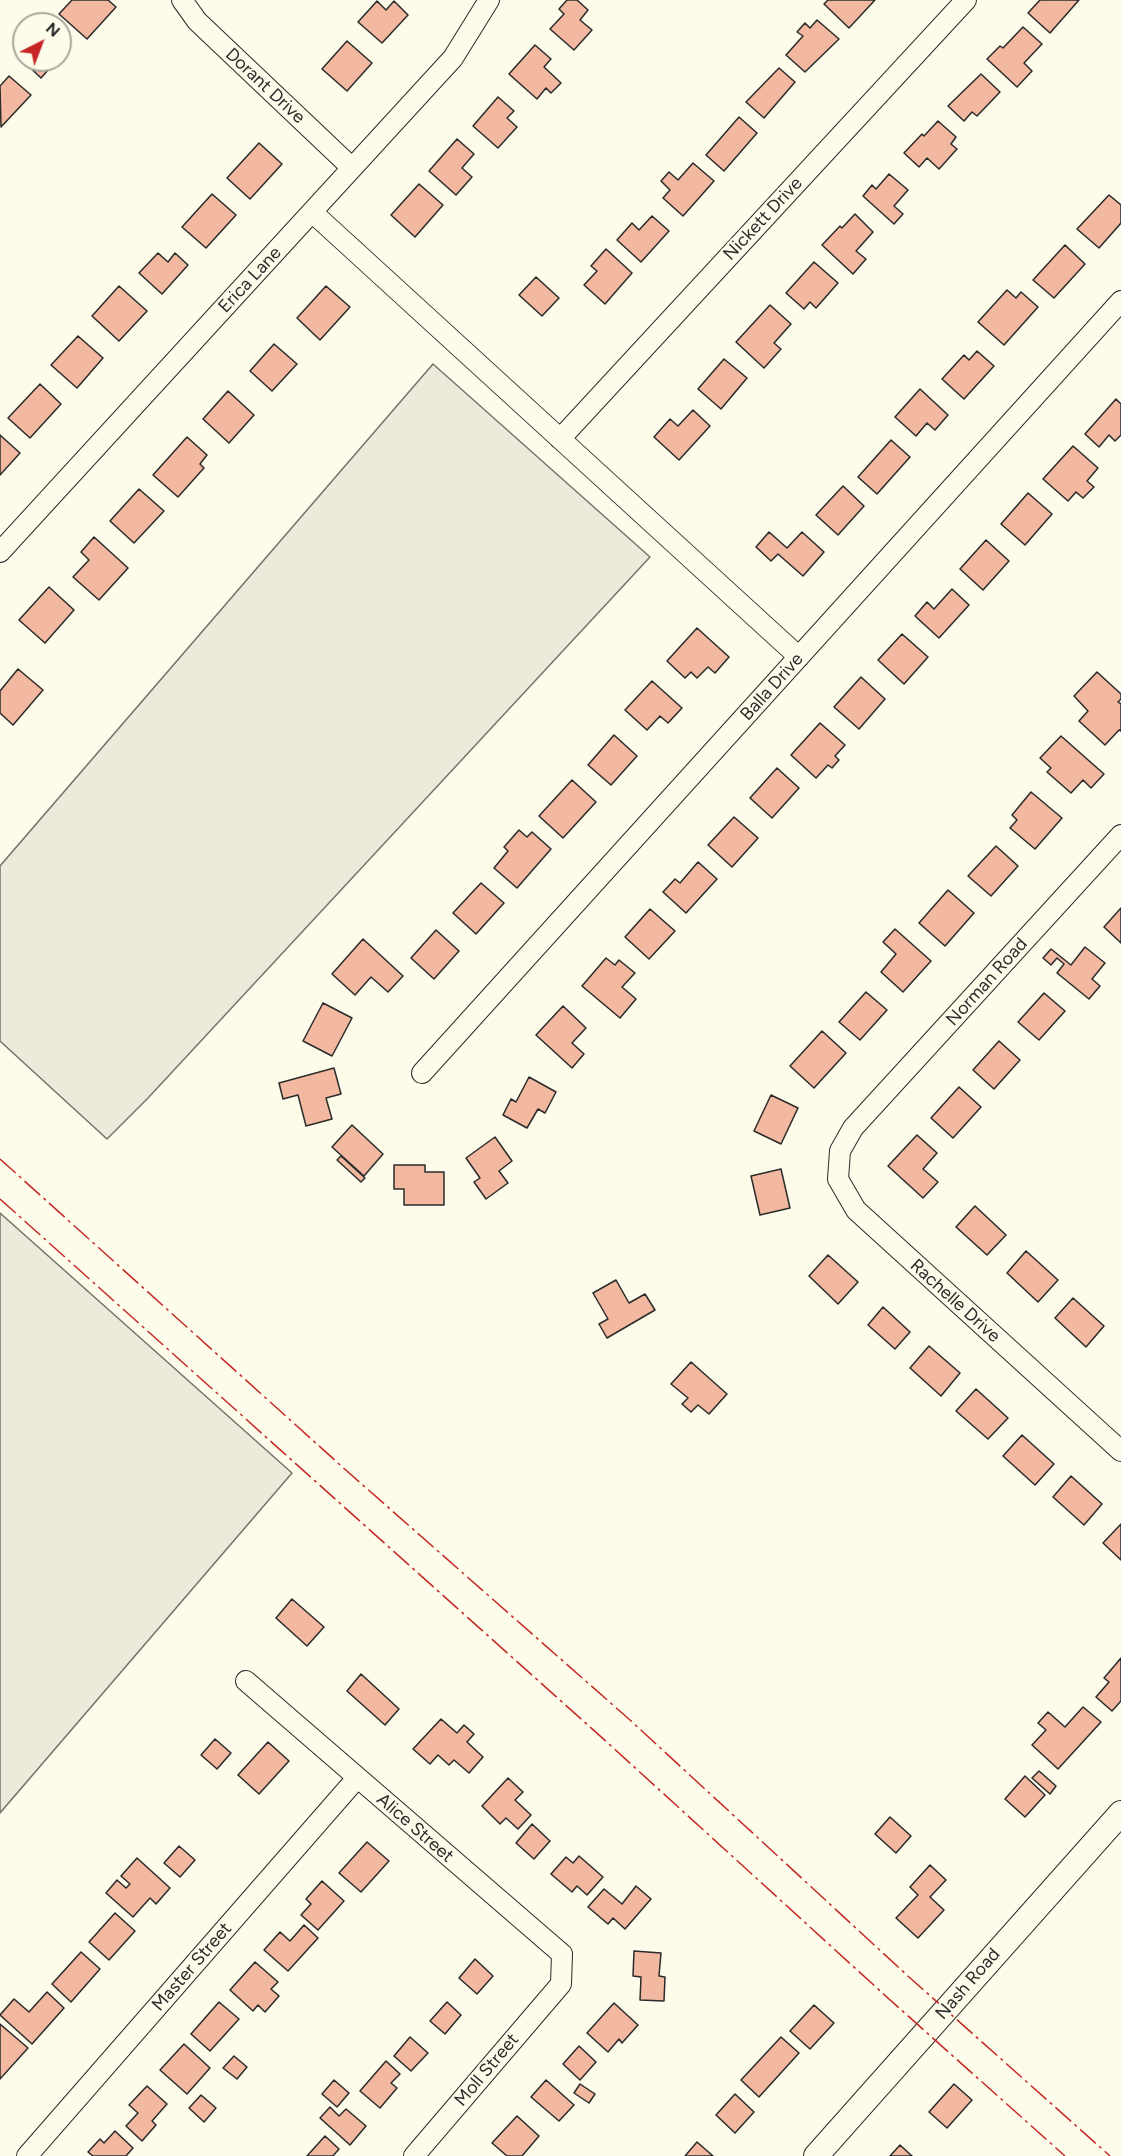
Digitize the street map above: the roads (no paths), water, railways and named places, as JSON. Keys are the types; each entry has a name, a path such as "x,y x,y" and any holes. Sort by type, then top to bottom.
{"main road":[{"name":"Nash Road","path":"816,2156 1121,1813"}],"street":[{"name":"Dorant Drive","path":"182,0 197,21 352,168"},
{"name":"Erica Lane","path":"0,552 453,58 489,0"},
{"name":"Nickett Drive","path":"561,439 966,0"},
{"path":"312,212 799,657"},
{"name":"Balla Drive","path":"422,1073 1121,301"},
{"name":"Norman Road","path":"852,1128 1121,835"},
{"name":"Rachelle Drive","path":"852,1128 840,1151 838,1179 856,1210 1121,1451"},
{"name":"Alice Street","path":"246,1681 562,1954 561,1984"},
{"name":"Master Street","path":"27,2156 357,1778"},
{"name":"Moll Street","path":"414,2156 561,1984"}]}
